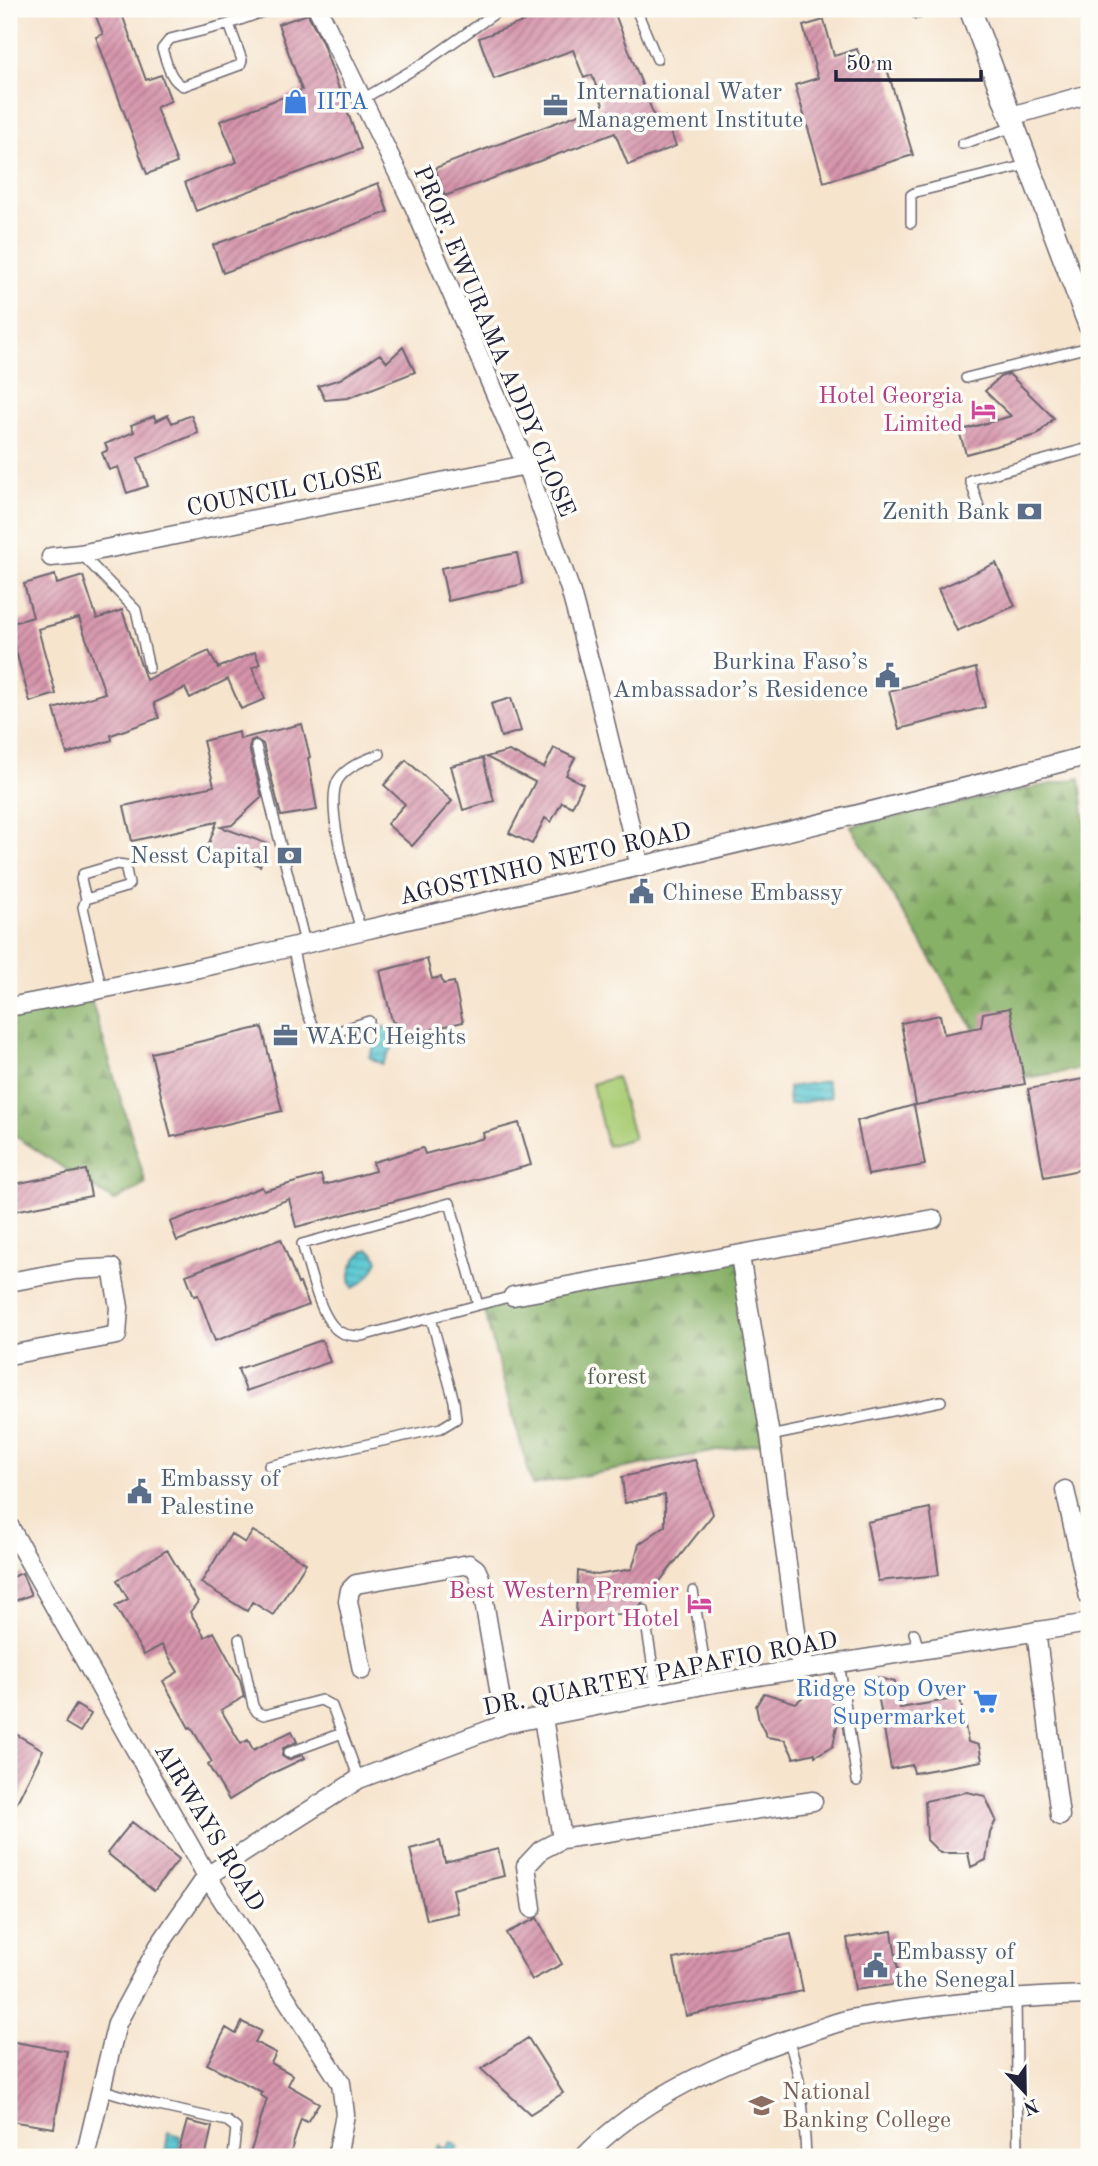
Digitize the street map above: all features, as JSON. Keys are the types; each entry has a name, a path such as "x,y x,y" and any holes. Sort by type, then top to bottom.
{"street":[{"name":"PROF. EWURAMA ADDY CLOSE","path":"318,9 414,206 526,465 570,589 640,867"},
{"path":"970,9 1079,288 1089,325"},
{"path":"1013,122 1089,94"},
{"name":"COUNCIL CLOSE","path":"51,557 80,554 526,465"},
{"name":"AGOSTINHO NETO ROAD","path":"9,1007 102,990 640,867 934,797 1089,755"},
{"path":"513,1296 933,1219"},
{"path":"740,1256 771,1436 801,1669"},
{"path":"9,1282 75,1270 111,1268 119,1307 117,1335 9,1355"},
{"path":"1065,1490 1089,1597"},
{"name":"AIRWAYS ROAD","path":"9,1527 208,1875 341,2083 345,2114 337,2157"},
{"path":"362,1670 348,1601 349,1590 356,1584 468,1564 476,1569 480,1578 505,1724"},
{"name":"DR. QUARTEY PAPAFIO ROAD","path":"85,2157 117,2022 158,1947 208,1875 359,1779 505,1724 708,1684 839,1662 917,1641 1036,1631 1089,1623"},
{"path":"1036,1631 1060,1816"},
{"path":"543,1717 562,1839"},
{"path":"532,1908 526,1866 541,1850 562,1839 813,1801"},
{"path":"584,2157 602,2139 655,2101 710,2073 788,2039 853,2018 1016,1997 1089,1995"}],"lane":[{"path":"229,24 242,60 240,65 183,86 177,83 170,74 162,49 170,39 229,24 271,9"},
{"path":"361,100 421,65 501,9"},
{"path":"636,9 657,59"},
{"path":"916,9 918,14 930,9"},
{"path":"962,144 1013,122"},
{"path":"911,223 911,195 916,192 1029,164"},
{"path":"966,379 1089,347"},
{"path":"982,516 970,481 1089,448"},
{"path":"80,554 136,610 149,668"},
{"path":"256,746 298,945 307,1012 316,1034 330,1034 369,1021"},
{"path":"361,930 337,838 335,791 338,779 358,762 380,754"},
{"path":"86,899 126,887 129,884 125,865 117,864 83,874 80,879 86,899 83,907 102,990"},
{"path":"478,1305 450,1203 302,1244 325,1314 337,1330 346,1335 362,1336 513,1296"},
{"path":"269,1466 441,1427 456,1419 454,1401 431,1318"},
{"path":"771,1436 941,1401"},
{"path":"693,1591 708,1684"},
{"path":"644,1610 657,1694"},
{"path":"239,1639 253,1706 257,1712 264,1715 321,1700 327,1701 332,1706 359,1779"},
{"path":"839,1662 857,1781"},
{"path":"288,1753 342,1733"},
{"path":"1016,1997 1018,2157"},
{"path":"788,2039 804,2107 806,2157"},
{"path":"100,2089 154,2105 227,2121 236,2128 233,2157"}],"green space":[{"path":"1080,778 1089,862 1089,1068 1005,1081 851,826"},
{"path":"91,999 146,1184 114,1201 9,1132 9,1016"},
{"path":"616,1077 634,1138 607,1146 592,1084"},
{"name":"forest","path":"739,1260 766,1442 532,1485 483,1307"}],"water":[{"path":"387,1027 400,1036 382,1064 369,1057 378,1038 374,1032 376,1028"},
{"path":"826,1081 831,1097 789,1105 788,1087"},
{"path":"368,1249 378,1260 368,1277 353,1288 350,1277 352,1266"},
{"path":"168,2132 180,2136 179,2157 165,2157"},
{"path":"451,2142 458,2147 452,2155 455,2157 431,2157 439,2146 445,2149"}],"building":[{"path":"93,9 120,9 146,80 161,75 171,101 156,107 177,163 147,174 96,37 103,34"},
{"path":"558,9 613,9 656,120 665,117 676,146 628,165 615,133 445,196 435,168 603,105 592,75 584,78 573,50 494,79 479,38"},
{"path":"308,14 322,42 361,149 196,211 185,182 237,162 220,121 302,90 278,24"},
{"path":"824,20 834,56 857,49 862,65 884,59 913,155 824,182 795,85 818,78 803,26"},
{"path":"378,183 388,212 223,273 213,245"},
{"path":"403,347 415,372 348,398 325,400 318,386 340,379 380,354 387,362"},
{"path":"1009,374 1054,418 1037,435 966,454 959,431 1011,416 985,391 1000,377"},
{"path":"168,415 172,423 191,415 198,433 138,458 148,486 127,493 118,467 109,470 102,453 108,450 105,444 134,432 131,425 154,416 156,421"},
{"path":"517,553 523,584 448,601 441,568"},
{"path":"996,563 1015,606 957,631 938,589"},
{"path":"55,575 57,584 83,576 97,619 122,610 146,680 209,651 218,668 255,652 260,664 252,668 265,699 241,709 228,679 190,698 185,688 154,703 159,718 111,735 112,740 67,754 54,709 105,693 79,618 38,629 56,694 30,702 9,626 33,617 24,584"},
{"path":"976,668 985,707 899,729 889,691"},
{"path":"511,698 521,731 501,737 491,704"},
{"path":"302,724 310,757 308,758 317,810 281,816 263,744 255,739 251,741 249,748 262,797 232,825 221,827 268,844 260,866 237,857 236,861 206,851 217,822 132,841 124,806 214,786 203,741 239,732 240,739"},
{"path":"554,748 575,758 566,775 583,784 572,807 562,802 551,822 545,818 532,844 509,833 535,782 486,757 509,751 544,768"},
{"path":"483,758 494,801 463,810 451,766"},
{"path":"406,760 452,801 412,846 387,824 405,804 384,785"},
{"path":"427,959 432,979 441,977 443,984 454,982 463,1022 420,1032 405,1030 392,1021 380,971"},
{"path":"1010,1008 1025,1084 916,1105 901,1023 940,1015 944,1034 981,1027 983,1013"},
{"path":"262,1027 282,1111 171,1137 151,1053"},
{"path":"1089,1078 1089,1168 1044,1177 1028,1089"},
{"path":"914,1105 925,1165 868,1175 857,1121"},
{"path":"519,1123 531,1165 296,1227 289,1199 177,1241 170,1222 262,1187 264,1191 321,1175 324,1185 375,1171 373,1162 423,1148 425,1154 484,1138 483,1133"},
{"path":"86,1170 91,1196 9,1212 9,1185"},
{"path":"281,1239 309,1305 215,1341 198,1295 194,1296 186,1275"},
{"path":"322,1340 330,1362 246,1391 238,1369"},
{"path":"695,1460 713,1514 634,1614 576,1615 578,1571 597,1575 632,1569 639,1544 665,1526 665,1495 625,1503 622,1477"},
{"path":"930,1508 939,1575 878,1581 867,1522"},
{"path":"253,1531 306,1563 273,1615 252,1602 247,1611 201,1583 231,1534 245,1543"},
{"path":"167,1550 198,1602 190,1612 205,1637 214,1632 240,1680 244,1697 221,1710 241,1744 248,1740 253,1750 292,1731 297,1742 283,1748 282,1756 288,1760 303,1755 305,1758 273,1773 229,1800 208,1765 212,1762 163,1681 178,1672 162,1645 144,1655 115,1606 128,1599 117,1580"},
{"path":"22,1573 31,1595 9,1603 9,1578"},
{"path":"875,1677 895,1682 900,1708 960,1698 968,1742 979,1745 982,1761 914,1773 912,1765 891,1769"},
{"path":"831,1689 837,1725 833,1746 815,1756 815,1753 794,1758 785,1740 767,1737 759,1721 756,1706 764,1693 796,1703 811,1690"},
{"path":"76,1705 91,1714 80,1732 65,1723"},
{"path":"9,1730 43,1750 9,1818"},
{"path":"967,1792 985,1796 996,1820 990,1833 986,1860 971,1867 968,1853 940,1853 927,1840 925,1801"},
{"path":"132,1822 179,1859 154,1891 107,1853"},
{"path":"440,1841 445,1862 498,1849 504,1876 453,1889 458,1913 427,1920 410,1849"},
{"path":"537,1918 562,1964 532,1980 506,1933"},
{"path":"892,1931 900,1984 855,1990 847,1938"},
{"path":"791,1934 803,1991 686,2016 674,1959"},
{"path":"242,2022 261,2031 255,2042 276,2053 271,2063 293,2075 288,2085 319,2103 307,2122 301,2119 289,2157 249,2157 267,2099 260,2095 262,2092 207,2064 226,2028 236,2034"},
{"path":"528,2038 563,2093 530,2114 481,2069"},
{"path":"9,2041 67,2051 54,2128 9,2121"},
{"path":"187,2121 212,2127 205,2157 177,2157"}],"place":[{"name":"IITA","path":"296,101"},
{"name":"International Water Management Institute","path":"556,105"},
{"name":"Hotel Georgia Limited","path":"983,409"},
{"name":"Zenith Bank","path":"1030,511"},
{"name":"Burkina Faso’s Ambassador’s Residence","path":"888,675"},
{"name":"Nesst Capital","path":"289,855"},
{"name":"Chinese Embassy","path":"642,892"},
{"name":"WAEC Heights","path":"285,1036"},
{"name":"Embassy of Palestine","path":"140,1492"},
{"name":"Best Western Premier Airport Hotel","path":"699,1604"},
{"name":"Ridge Stop Over Supermarket","path":"986,1702"},
{"name":"Embassy of the Senegal","path":"875,1965"},
{"name":"National Banking College","path":"762,2105"}]}
